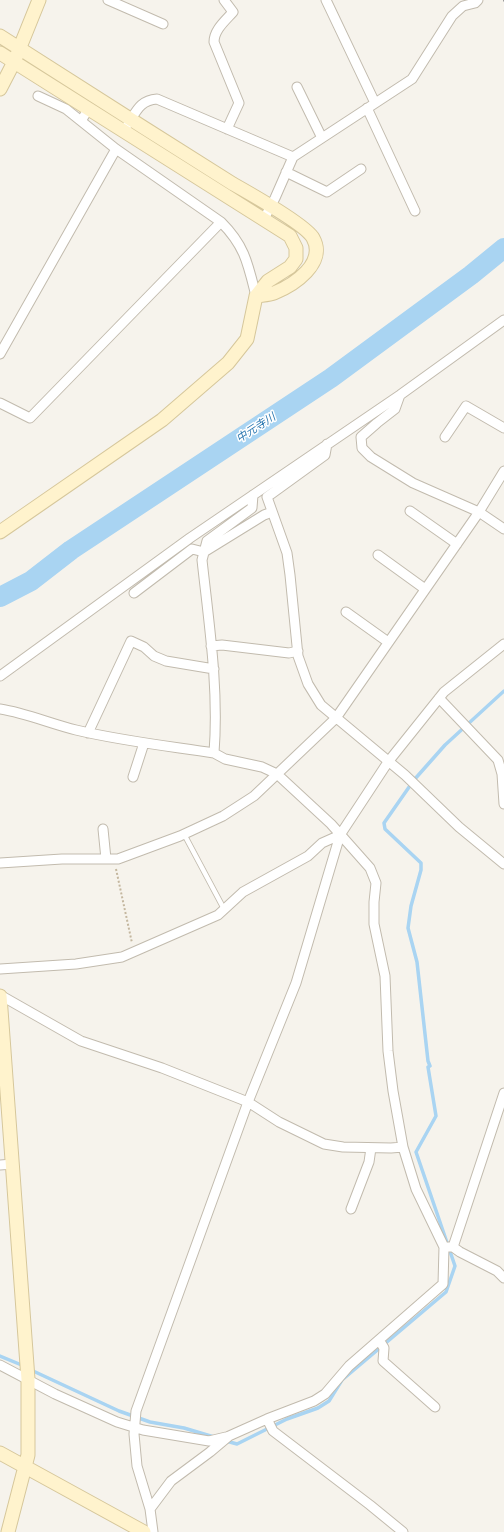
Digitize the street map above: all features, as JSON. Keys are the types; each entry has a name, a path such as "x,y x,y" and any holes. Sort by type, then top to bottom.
{"street":[{"path":"0,90 20,49 39,0"},
{"path":"108,0 163,24"},
{"path":"224,0 233,12 214,36 214,42 239,103 227,129"},
{"path":"326,0 415,211"},
{"path":"264,219 293,157 412,79 452,16 463,6 475,3 478,0"},
{"path":"0,36 290,236 296,248 296,259 290,267 268,281 256,296 246,339 228,363 162,420 0,532"},
{"path":"0,53 89,108 127,125 270,206 304,229 313,238 317,249 314,262 308,272 273,294 256,296"},
{"path":"297,87 322,138"},
{"path":"38,96 66,109 116,149 221,222 233,234 246,256 256,296"},
{"path":"127,125 142,104 148,100 156,99 293,157"},
{"path":"82,121 89,108"},
{"path":"0,354 116,149"},
{"path":"286,172 327,192 361,169"},
{"path":"0,403 30,418 221,222"},
{"path":"0,676 184,542 502,324"},
{"path":"400,395 395,409 376,423 361,437 362,448 371,457 413,483 479,512 504,529"},
{"path":"445,437 466,406 504,428"},
{"path":"327,444 325,455 267,497 287,553 298,651 308,684 321,705 405,775 459,827 504,864"},
{"path":"0,863 62,858 118,858 184,834 223,816 254,796 336,718 502,481 504,471"},
{"path":"214,753 216,731 214,669 202,560 207,541 252,508 253,495"},
{"path":"410,511 457,544"},
{"path":"134,593 192,549 204,552 264,515 272,512"},
{"path":"378,555 426,589"},
{"path":"346,612 388,642"},
{"path":"88,733 131,641 144,647 154,656 166,661 214,669"},
{"path":"153,1532 150,1509 137,1466 134,1427 136,1411 248,1102 296,983 340,835 388,762 444,692 504,644"},
{"path":"211,646 222,645 289,653 298,651"},
{"path":"439,698 498,760 502,774 504,804"},
{"path":"0,709 14,711 88,733 214,753 225,759 262,767 277,774 331,824 370,868 376,882 374,924 385,976 388,1050 393,1091 403,1147 416,1189 449,1247 497,1271 504,1278"},
{"path":"132,776 144,743"},
{"path":"103,829 110,858"},
{"path":"0,969 76,964 122,957 218,915 243,892 308,856 322,843 340,835"},
{"path":"0,995 81,1041 162,1068 248,1102 279,1122 324,1144 343,1147 403,1147"},
{"path":"0,995 6,1164 28,1378 28,1455 8,1532"},
{"path":"0,1365 28,1378 55,1394 117,1422 156,1433 209,1441 229,1436 267,1419 314,1401 325,1394 349,1366 443,1284 449,1247 504,1093"},
{"path":"351,1209 369,1162 371,1148"},
{"path":"379,1340 384,1348 383,1361 435,1407"},
{"path":"267,1419 273,1431 370,1504 403,1532"},
{"path":"150,1509 171,1481 229,1436"},
{"path":"0,1453 144,1532"}],"lane":[{"path":"184,834 224,909"}],"path":[{"path":"110,858 134,952"}],"waterway":[{"name":"中元寺川","path":"0,597 31,581 71,550 331,378 471,275 504,248"},
{"path":"226,1441 237,1444 287,1419 318,1408 329,1401 342,1380 446,1292 455,1266 416,1152 436,1116 428,1067 430,1066 428,1061 417,962 408,928 411,906 421,870 421,863 385,829 384,823 414,780 445,745 504,691"},
{"path":"0,1356 24,1366"},
{"path":"31,1370 119,1411 150,1422 184,1428 214,1437"}]}
